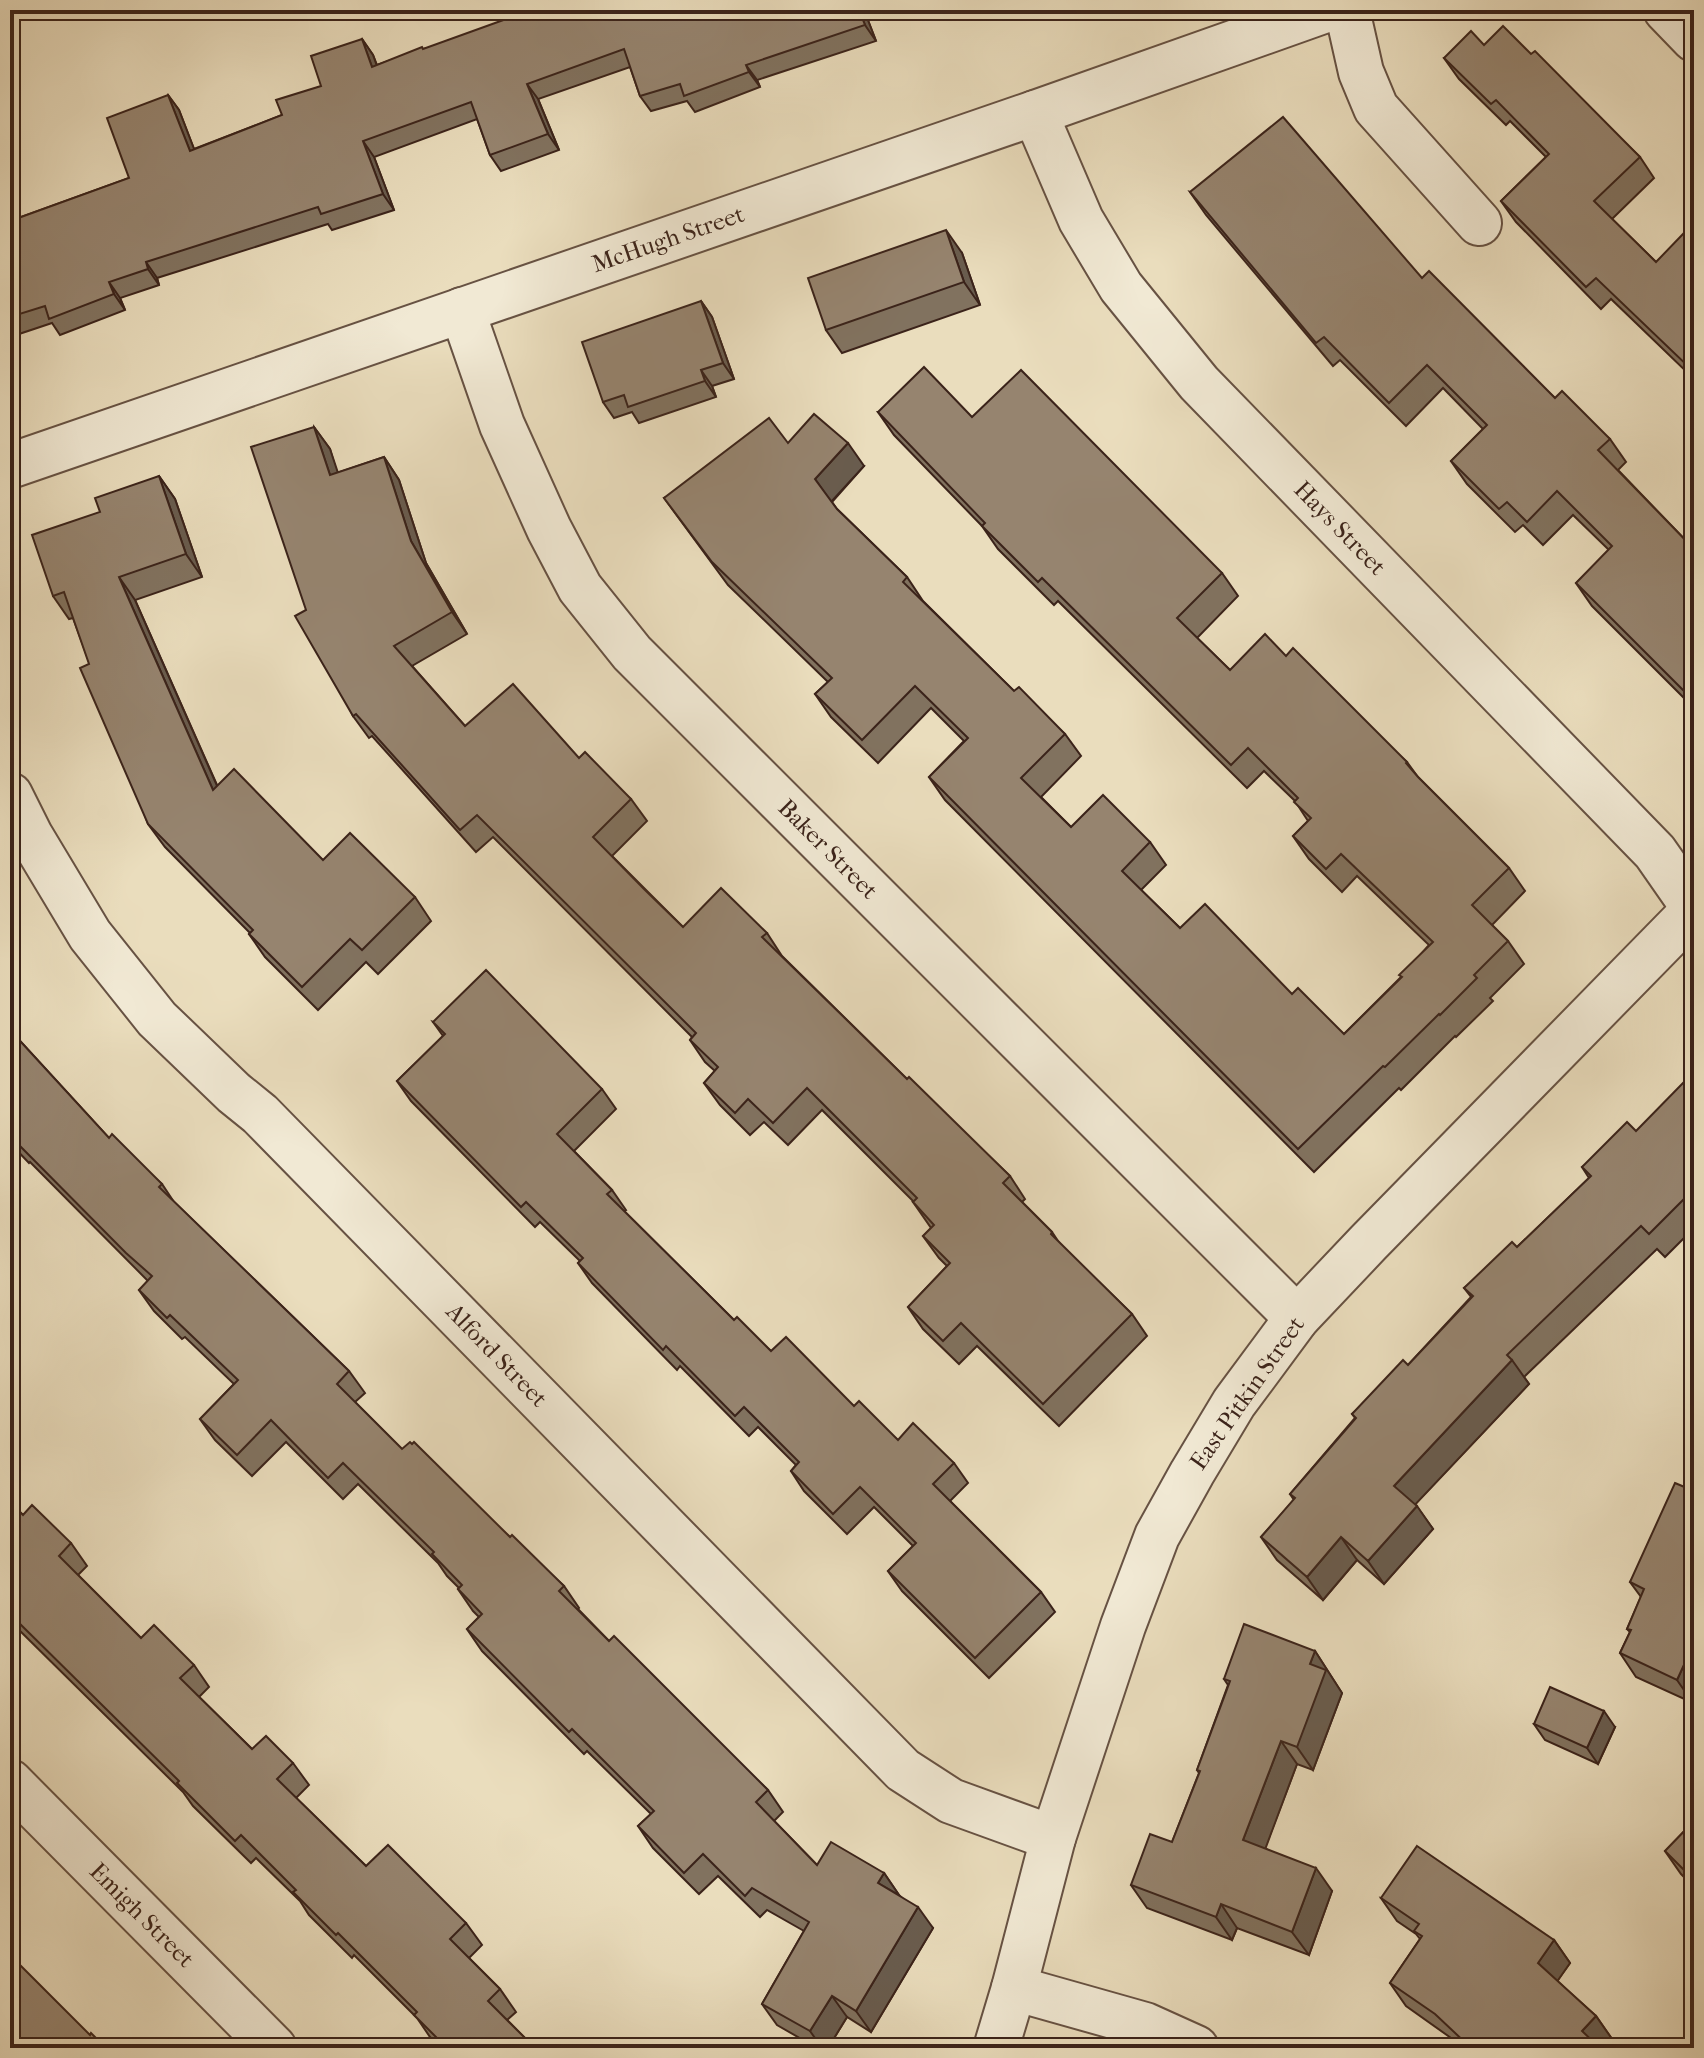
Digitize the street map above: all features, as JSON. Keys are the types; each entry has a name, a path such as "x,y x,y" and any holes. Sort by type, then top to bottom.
{"street":[{"name":"McHugh Street","path":"10,466 1326,10"},
{"path":"1347,10 1361,72 1376,108 1479,223"},
{"path":"1666,10 1694,39"},
{"name":"Hays Street","path":"1035,113 1081,220 1121,287 1199,383 1655,852 1694,909"},
{"name":"Baker Street","path":"462,310 502,425 549,529 580,588 632,653 1297,1318"},
{"name":"Alford Street","path":"10,795 30,835 90,935 157,1019 260,1114 903,1770 951,1801 1053,1838"},
{"name":"East Pitkin Street","path":"996,2048 1053,1838 1123,1626 1157,1536 1234,1403 1297,1318 1694,909"},
{"name":"Emigh Street","path":"10,1782 274,2048"},
{"path":"1014,1988 1145,2025 1196,2048"}],"building":[{"path":"531,10 587,10 590,18 612,10 859,10 865,25 746,65 749,72 684,96 680,84 640,96 624,49 527,84 548,134 490,155 471,102 363,141 383,194 321,214 318,207 146,262 148,269 109,282 114,294 49,319 45,306 10,317 10,221 129,178 107,118 168,95 190,151 282,115 276,100 321,86 311,56 362,39 372,67"},
{"path":"1503,26 1531,54 1535,51 1640,157 1594,201 1656,262 1683,234 1694,245 1694,372 1596,278 1586,287 1501,201 1549,154 1496,100 1491,104 1444,58 1471,31 1484,45"},
{"path":"1283,117 1422,278 1429,271 1555,398 1562,391 1610,439 1598,450 1694,549 1694,701 1576,583 1612,546 1557,491 1527,522 1507,502 1499,509 1451,461 1487,425 1427,365 1389,403 1324,337 1316,343 1190,192"},
{"path":"946,230 964,282 826,330 808,278"},
{"path":"701,301 723,363 701,370 705,381 628,407 624,395 603,402 582,342"},
{"path":"924,367 972,417 1021,370 1222,573 1177,618 1230,670 1265,634 1286,656 1293,648 1509,868 1472,905 1508,941 1440,1015 1298,1149 929,777 968,738 915,686 862,740 815,694 832,678 712,562 664,498 769,418 788,443 814,414 848,443 815,479 837,509 907,577 903,582 1014,691 1019,687 1065,734 1021,778 1071,827 1103,795 1150,842 1122,871 1180,928 1205,904 1292,994 1298,988 1344,1034 1433,942 1341,854 1326,869 1293,836 1311,818 1294,802 1298,798 1248,748 1231,765 1042,578 1038,582 982,526 985,523 878,412"},
{"path":"314,427 330,475 384,457 411,541 452,612 394,646 465,726 513,684 579,758 585,752 631,799 593,837 645,890 683,927 721,888 767,933 762,937 1010,1176 1003,1183 1132,1314 1043,1404 961,1323 943,1341 908,1307 950,1263 923,1236 934,1225 913,1202 917,1198 807,1088 773,1123 748,1099 735,1113 704,1083 718,1067 690,1040 696,1033 477,815 460,830 356,714 353,716 295,616 306,610 251,447"},
{"path":"159,476 186,554 119,577 213,790 234,769 323,860 350,833 415,897 362,950 350,939 302,987 249,934 253,930 148,824 80,668 89,664 64,592 53,596 32,535 100,512 95,498"},
{"path":"486,970 602,1089 557,1134 612,1190 607,1194 734,1320 737,1317 771,1351 786,1337 854,1406 859,1401 898,1440 913,1423 954,1463 933,1484 1041,1592 975,1658 888,1571 916,1543 860,1487 833,1514 791,1471 799,1462 744,1407 735,1416 666,1346 663,1350 578,1263 583,1258 526,1202 521,1207 397,1081 445,1034 433,1022"},
{"path":"10,1030 109,1138 112,1134 162,1184 159,1187 349,1371 337,1384 402,1449 414,1442 564,1586 559,1591 609,1641 614,1636 768,1790 756,1802 817,1865 831,1842 884,1873 878,1883 918,1907 856,2011 832,1996 810,2031 762,2004 809,1922 752,1888 745,1896 703,1854 684,1873 638,1826 654,1811 572,1729 569,1732 467,1629 482,1614 458,1589 462,1585 432,1554 434,1552 343,1463 328,1478 271,1420 237,1455 200,1419 238,1380 139,1290 152,1276 10,1138"},
{"path":"1684,1082 1694,1093 1694,1209 1684,1199 1649,1234 1641,1226 1507,1355 1512,1360 1394,1486 1417,1506 1368,1561 1341,1537 1307,1577 1261,1537 1295,1498 1290,1494 1356,1418 1352,1414 1403,1360 1408,1365 1473,1296 1464,1288 1512,1242 1517,1247 1591,1176 1582,1167 1627,1122 1636,1131"},
{"path":"1675,1483 1694,1491 1694,1643 1677,1680 1620,1653 1644,1589 1630,1582"},
{"path":"10,1502 23,1515 32,1505 71,1543 59,1556 141,1638 154,1625 194,1665 180,1678 252,1749 266,1736 293,1763 277,1779 366,1866 388,1845 466,1923 450,1939 500,1989 488,2001 535,2048 447,2048 414,2015 417,2012 293,1892 296,1890 241,1835 235,1841 177,1783 179,1781 10,1614"},
{"path":"1244,1624 1315,1651 1310,1664 1326,1670 1297,1747 1281,1741 1243,1840 1316,1868 1292,1932 1221,1904 1216,1917 1131,1885 1150,1834 1172,1842 1230,1681 1224,1679"},
{"path":"1550,1687 1604,1711 1587,1748 1534,1724"},
{"path":"1694,1821 1694,1880 1665,1851"},
{"path":"1417,1846 1554,1940 1538,1963 1596,2016 1582,2031 1600,2048 1471,2048 1435,2014 1390,1983 1422,1936 1414,1931 1419,1924 1381,1898"},
{"path":"10,1955 90,2035 106,2048 10,2048"}]}
